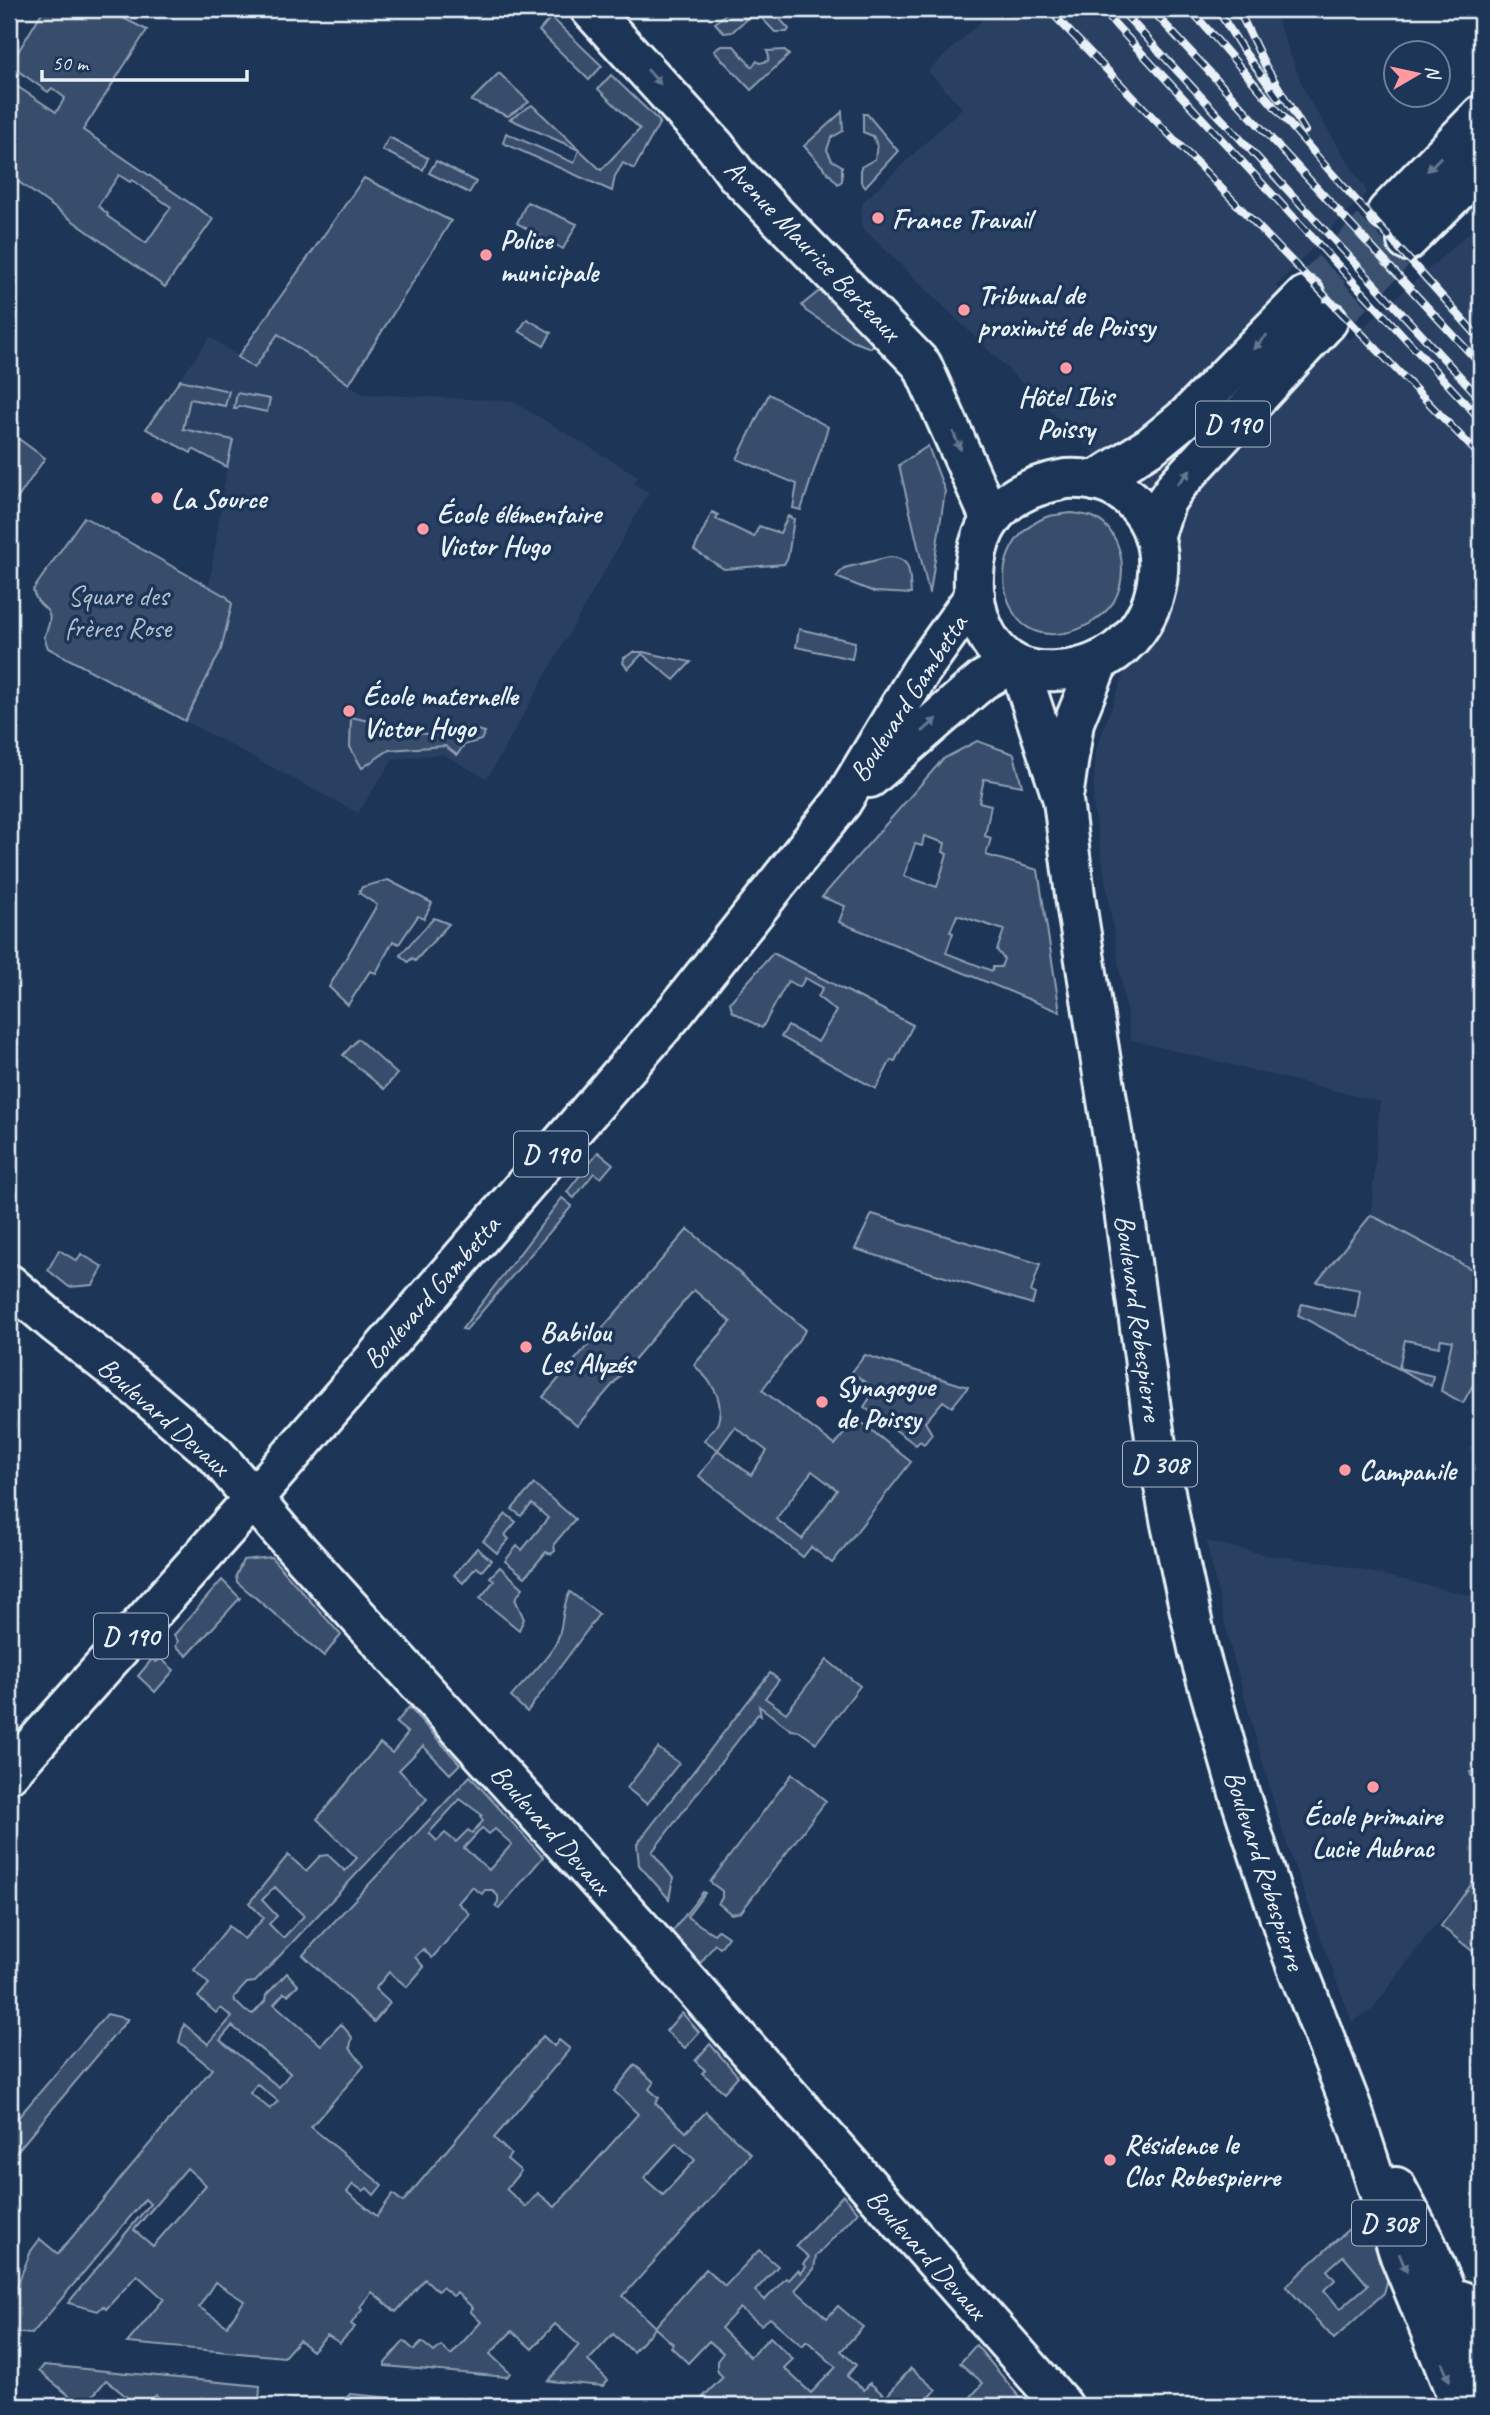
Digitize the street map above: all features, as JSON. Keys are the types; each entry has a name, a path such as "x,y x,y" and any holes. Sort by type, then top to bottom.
{"main road":[{"name":"Avenue Maurice Berteaux","path":"590,9 706,136 736,174 922,365 990,520"},
{"path":"1480,170 1397,227 1481,115"},
{"name":"D 190","path":"1095,481 1152,445 1316,308 1177,485 1166,501 1154,537"},
{"path":"1066,479 1095,481 1110,486 1133,500 1149,523 1154,537 1158,573 1147,616 1141,628 1125,646 1099,661 1055,671 1016,665 1002,655 988,635 981,622 975,595 975,557 990,520 1011,500 1030,489 1066,479"},
{"name":"Boulevard Gambetta","path":"9,1773 253,1499 674,1012 842,802 921,671 975,595"},
{"name":"Boulevard Robespierre","path":"1063,800 1074,722 1099,661"},
{"name":"Boulevard Gambetta","path":"842,802 983,680 1016,665"},
{"name":"Boulevard Robespierre","path":"1016,665 1063,800 1153,1424 1185,1592 1206,1680 1258,1854 1292,1954 1351,2106 1400,2256 1461,2320 1481,2376"},
{"name":"Boulevard Devaux","path":"9,1284 216,1455 662,1952 1063,2406"},
{"name":"Boulevard Robespierre","path":"1461,2320 1461,2406"}],"shaded area":[{"path":"994,9 1270,9 1274,12 1306,95 1367,192 1276,286 1349,340 1481,222 1481,1274 1371,1215 1380,1102 1131,1040 1093,803 1096,750 1175,532 861,226 862,203 962,108 928,71"},
{"name":"École élémentaire Victor Hugo","path":"278,334 363,394 512,401 638,476 634,484 649,492 487,779 443,754 393,759 358,813 185,721 221,650 227,597 209,587 227,467 148,425 210,337 254,367"},
{"name":"École primaire Lucie Aubrac","path":"1206,1541 1267,1555 1335,1564 1481,1598 1481,1768 1470,1772 1481,1802 1481,1870 1430,1931 1372,2010 1352,2022 1292,1860 1274,1803 1229,1641"}],"green space":[{"path":"44,9 105,9 147,30 83,130 213,219 165,287 9,175 9,81 56,112 65,98 52,88 48,92 10,65","holes":["119,175 130,182 132,180 171,207 146,243 107,216 98,206"]},
{"path":"731,9 771,9 789,29 787,32 775,32 757,13 753,13 732,32 724,33 715,23"},
{"path":"551,17 602,66 589,80 539,31"},
{"path":"720,46 734,46 752,67 757,61 768,61 767,51 785,50 789,55 751,90 714,51"},
{"path":"499,73 529,102 508,116 471,101"},
{"path":"611,75 660,122 634,169 623,163 615,176 612,191 503,143 506,133 574,163 579,150 510,119 532,105 601,170 640,129 598,89"},
{"path":"842,112 843,131 831,138 827,150 832,160 842,166 842,181 838,184 804,146"},
{"path":"863,114 867,114 898,151 865,187 861,182 861,167 875,159 877,145 873,136 863,132"},
{"path":"389,137 428,158 423,170 382,150"},
{"path":"436,161 476,182 469,193 429,173"},
{"path":"364,178 451,221 349,384 278,334 254,368 238,357"},
{"path":"527,202 577,224 563,249 517,223"},
{"path":"818,292 826,292 872,337 871,348 852,341 806,311 802,305"},
{"path":"527,319 551,333 544,346 519,331"},
{"path":"180,380 229,391 225,406 190,399 183,429 233,440 227,467 193,449 191,453 146,429"},
{"path":"237,393 270,399 267,412 239,406 234,409"},
{"path":"769,394 828,427 801,510 793,508 797,484 737,459"},
{"path":"9,416 19,423 12,434 45,458 9,511"},
{"path":"928,446 945,491 930,593 899,465"},
{"path":"712,512 718,515 716,519 754,537 759,526 780,533 788,516 794,519 788,557 784,564 724,569 694,550"},
{"path":"1072,513 1093,517 1104,524 1112,534 1121,560 1120,587 1115,600 1096,620 1069,632 1041,633 1028,628 1018,619 1010,605 1004,578 1005,566 1015,542 1023,532 1049,516"},
{"name":"Square des frères Rose","path":"84,517 227,597 232,604 221,650 185,721 48,648 44,637 49,614 39,603 33,590"},
{"path":"889,557 902,560 906,564 911,594 874,592 836,577 844,568"},
{"path":"799,629 855,642 852,659 796,647"},
{"path":"634,652 691,662 674,680 642,654 628,669 623,663 624,658"},
{"path":"351,717 448,739 457,735 459,726 485,732 481,740 464,745 457,755 445,746 389,750 362,768 350,747"},
{"path":"977,741 1014,754 1022,786 984,779 979,802 991,805 985,836 991,838 986,855 1038,870 1060,1012 839,922 845,906 822,897 943,759","holes":["924,836 945,843 943,852 947,854 937,887 904,876 915,844 922,846","957,915 1004,930 997,950 1004,959 1001,967 993,967 992,971 946,953"]},
{"path":"388,880 432,903 424,919 418,916 399,944 393,941 376,973 370,971 348,1005 329,987 377,905 359,893 362,887"},
{"path":"434,918 449,924 415,961 412,958 408,962 400,955"},
{"path":"773,953 913,1025 895,1061 891,1060 876,1089 781,1037 788,1026 818,1042 836,1011 818,997 823,988 805,978 800,987 788,981 762,1028 732,1011 730,1002"},
{"path":"358,1039 397,1074 384,1089 343,1055"},
{"path":"598,1152 613,1164 601,1178 594,1173 574,1198 567,1192"},
{"path":"562,1198 572,1206 466,1330 462,1329"},
{"path":"872,1214 1040,1264 1031,1292 1035,1294 1032,1304 855,1249"},
{"path":"1371,1215 1481,1274 1481,1370 1463,1403 1441,1391 1452,1341 1441,1339 1439,1347 1405,1340 1399,1368 1433,1376 1431,1386 1298,1315 1302,1304 1356,1317 1360,1290 1317,1282"},
{"path":"688,1229 806,1330 762,1390 835,1445 856,1418 911,1462 832,1563 811,1547 803,1557 699,1476 718,1450 704,1440 717,1424 720,1413 715,1390 694,1365 731,1322 694,1290 577,1426 543,1397","holes":["735,1427 767,1451 751,1475 718,1450","812,1471 837,1490 802,1539 776,1519"]},
{"path":"59,1250 77,1261 81,1254 103,1267 93,1285 69,1287 48,1270"},
{"path":"865,1355 968,1387 952,1407 943,1401 925,1422 932,1434 924,1444 920,1441 916,1445 864,1407 875,1390 852,1372"},
{"path":"534,1484 575,1519 554,1544 555,1551 551,1554 546,1552 525,1577 505,1561 517,1546 522,1550 548,1518 532,1504 521,1516 512,1509"},
{"path":"506,1514 516,1522 505,1535 509,1539 497,1553 483,1541"},
{"path":"477,1548 491,1560 482,1571 476,1567 463,1583 454,1575"},
{"path":"271,1557 341,1635 324,1656 237,1582 236,1576 243,1560"},
{"path":"500,1567 523,1588 515,1599 524,1619 519,1630 480,1598 494,1581 490,1577"},
{"path":"222,1580 240,1598 187,1656 176,1646 178,1641 174,1635"},
{"path":"570,1592 599,1614 527,1712 511,1697 555,1645"},
{"path":"152,1659 156,1662 161,1659 174,1670 155,1692 138,1676"},
{"path":"827,1660 860,1686 816,1743 799,1731 791,1730 759,1706 761,1716 758,1714 652,1852 673,1878 669,1899 639,1865 637,1844 770,1673 779,1680 765,1698 786,1713"},
{"path":"409,1707 460,1764 450,1774 423,1746 399,1770 427,1799 255,1982 247,1983 234,1997 245,2011 253,2014 265,2001 266,1995 287,1973 298,1985 288,1995 284,1993 274,2004 321,2045 341,2024 352,2037 350,2048 364,2066 311,2127 382,2185 374,2195 367,2188 363,2191 353,2184 347,2192 377,2216 393,2194 403,2202 543,2036 554,2046 559,2040 570,2049 494,2138 511,2154 507,2159 521,2171 506,2189 526,2207 538,2193 555,2207 638,2114 614,2091 635,2065 654,2082 649,2089 659,2098 655,2103 686,2132 706,2112 751,2154 623,2296 655,2327 706,2269 725,2286 759,2250 778,2266 755,2291 765,2300 786,2278 789,2280 798,2270 801,2273 806,2267 803,2264 809,2257 796,2246 843,2195 858,2212 816,2256 814,2269 795,2290 827,2318 838,2306 863,2327 841,2351 856,2365 847,2376 864,2390 870,2383 886,2397 911,2368 936,2390 922,2406 834,2406 702,2398 723,2377 717,2371 717,2361 723,2353 709,2341 688,2363 671,2347 673,2344 655,2328 633,2352 613,2334 588,2361 608,2380 603,2386 548,2381 579,2345 555,2324 532,2349 512,2331 490,2354 510,2373 507,2377 385,2366 404,2341 414,2350 422,2342 434,2352 441,2346 451,2355 481,2322 470,2311 473,2308 457,2293 453,2296 442,2287 438,2291 425,2279 396,2312 372,2292 351,2324 355,2327 340,2343 327,2335 312,2351 299,2340 284,2357 127,2343 164,2299 137,2275 106,2309 103,2306 98,2311 68,2303 150,2204 145,2199 32,2334 9,2332 9,2305 31,2251 40,2239 58,2254 212,2069 179,2042 184,2024 208,2044 232,2017 221,2008 216,2013 198,1997 209,1984 194,1970 229,1926 244,1939 264,1918 249,1903 288,1855 306,1871 320,1856 328,1855 345,1871 357,1858 317,1819 380,1743 392,1753 408,1733 396,1723","holes":["275,1887 304,1916 283,1938 269,1924 277,1916 262,1900","232,2026 290,2073 279,2087 220,2040","257,2084 278,2101 270,2109 250,2093","676,2143 695,2160 663,2195 644,2178","187,2168 206,2185 153,2246 134,2230","215,2282 244,2301 227,2326 199,2307","740,2308 761,2325 770,2318 802,2346 807,2341 836,2367 811,2393 784,2368 793,2359 770,2337 750,2357 721,2328"]},
{"path":"658,1748 679,1763 647,1804 627,1788"},
{"path":"1481,1768 1481,1802 1470,1772"},
{"path":"792,1774 826,1801 741,1912 731,1914 718,1903 722,1898 722,1891 710,1882"},
{"path":"470,1776 543,1857 499,1909 495,1906 498,1896 492,1890 485,1890 482,1894 472,1887 458,1903 470,1914 432,1958 423,1949 415,1957 424,1967 407,1987 389,1972 375,1989 390,2003 374,2022 303,1955","holes":["460,1799 482,1815 480,1817 483,1821 472,1833 468,1830 456,1842 445,1833 437,1841 429,1833","482,1828 489,1834 495,1829 512,1844 489,1870 464,1848"]},
{"path":"1481,1871 1481,1958 1441,1926"},
{"path":"703,1892 705,1893 687,1917 714,1934 718,1930 728,1937 720,1948 715,1944 700,1964 672,1932"},
{"path":"682,2013 699,2032 685,2048 666,2031"},
{"path":"107,2014 128,2019 9,2161 9,2128"},
{"path":"710,2044 738,2076 724,2092 702,2073 705,2070 695,2061"},
{"path":"1364,2215 1389,2275 1384,2293 1334,2339 1286,2286","holes":["1343,2256 1368,2285 1340,2309 1324,2290 1335,2280 1327,2270"]},
{"path":"976,2345 1027,2406 963,2406 983,2383 960,2363"},
{"path":"44,2365 260,2386 259,2406 213,2406 202,2397 195,2406 175,2406 156,2395 146,2406 131,2406 133,2402 106,2380 86,2404 88,2406 82,2406 39,2371"},
{"path":"350,2394 480,2406 339,2406"}],"tunnel":[{"path":"1305,296 1387,212"},
{"path":"1328,321 1407,241"}],"railway":[{"path":"1048,9 1481,457"},
{"path":"1101,9 1481,420"},
{"path":"1120,9 1481,399"},
{"path":"1151,9 1481,365"},
{"path":"1190,9 1481,340"},
{"path":"1217,9 1279,99"},
{"path":"1238,9 1265,65 1305,131"}],"place":[{"name":"France Travail","path":"878,218"},
{"name":"Police municipale","path":"486,255"},
{"name":"Tribunal de proximité de Poissy","path":"964,310"},
{"name":"Hôtel Ibis Poissy","path":"1066,368"},
{"name":"La Source","path":"157,498"},
{"name":"École élémentaire Victor Hugo","path":"423,529"},
{"name":"École maternelle Victor Hugo","path":"349,711"},
{"name":"Babilou Les Alyzés","path":"526,1347"},
{"name":"Synagogue de Poissy","path":"822,1402"},
{"name":"Campanile","path":"1345,1470"},
{"name":"École primaire Lucie Aubrac","path":"1373,1787"},
{"name":"Résidence le Clos Robespierre","path":"1110,2160"}]}
